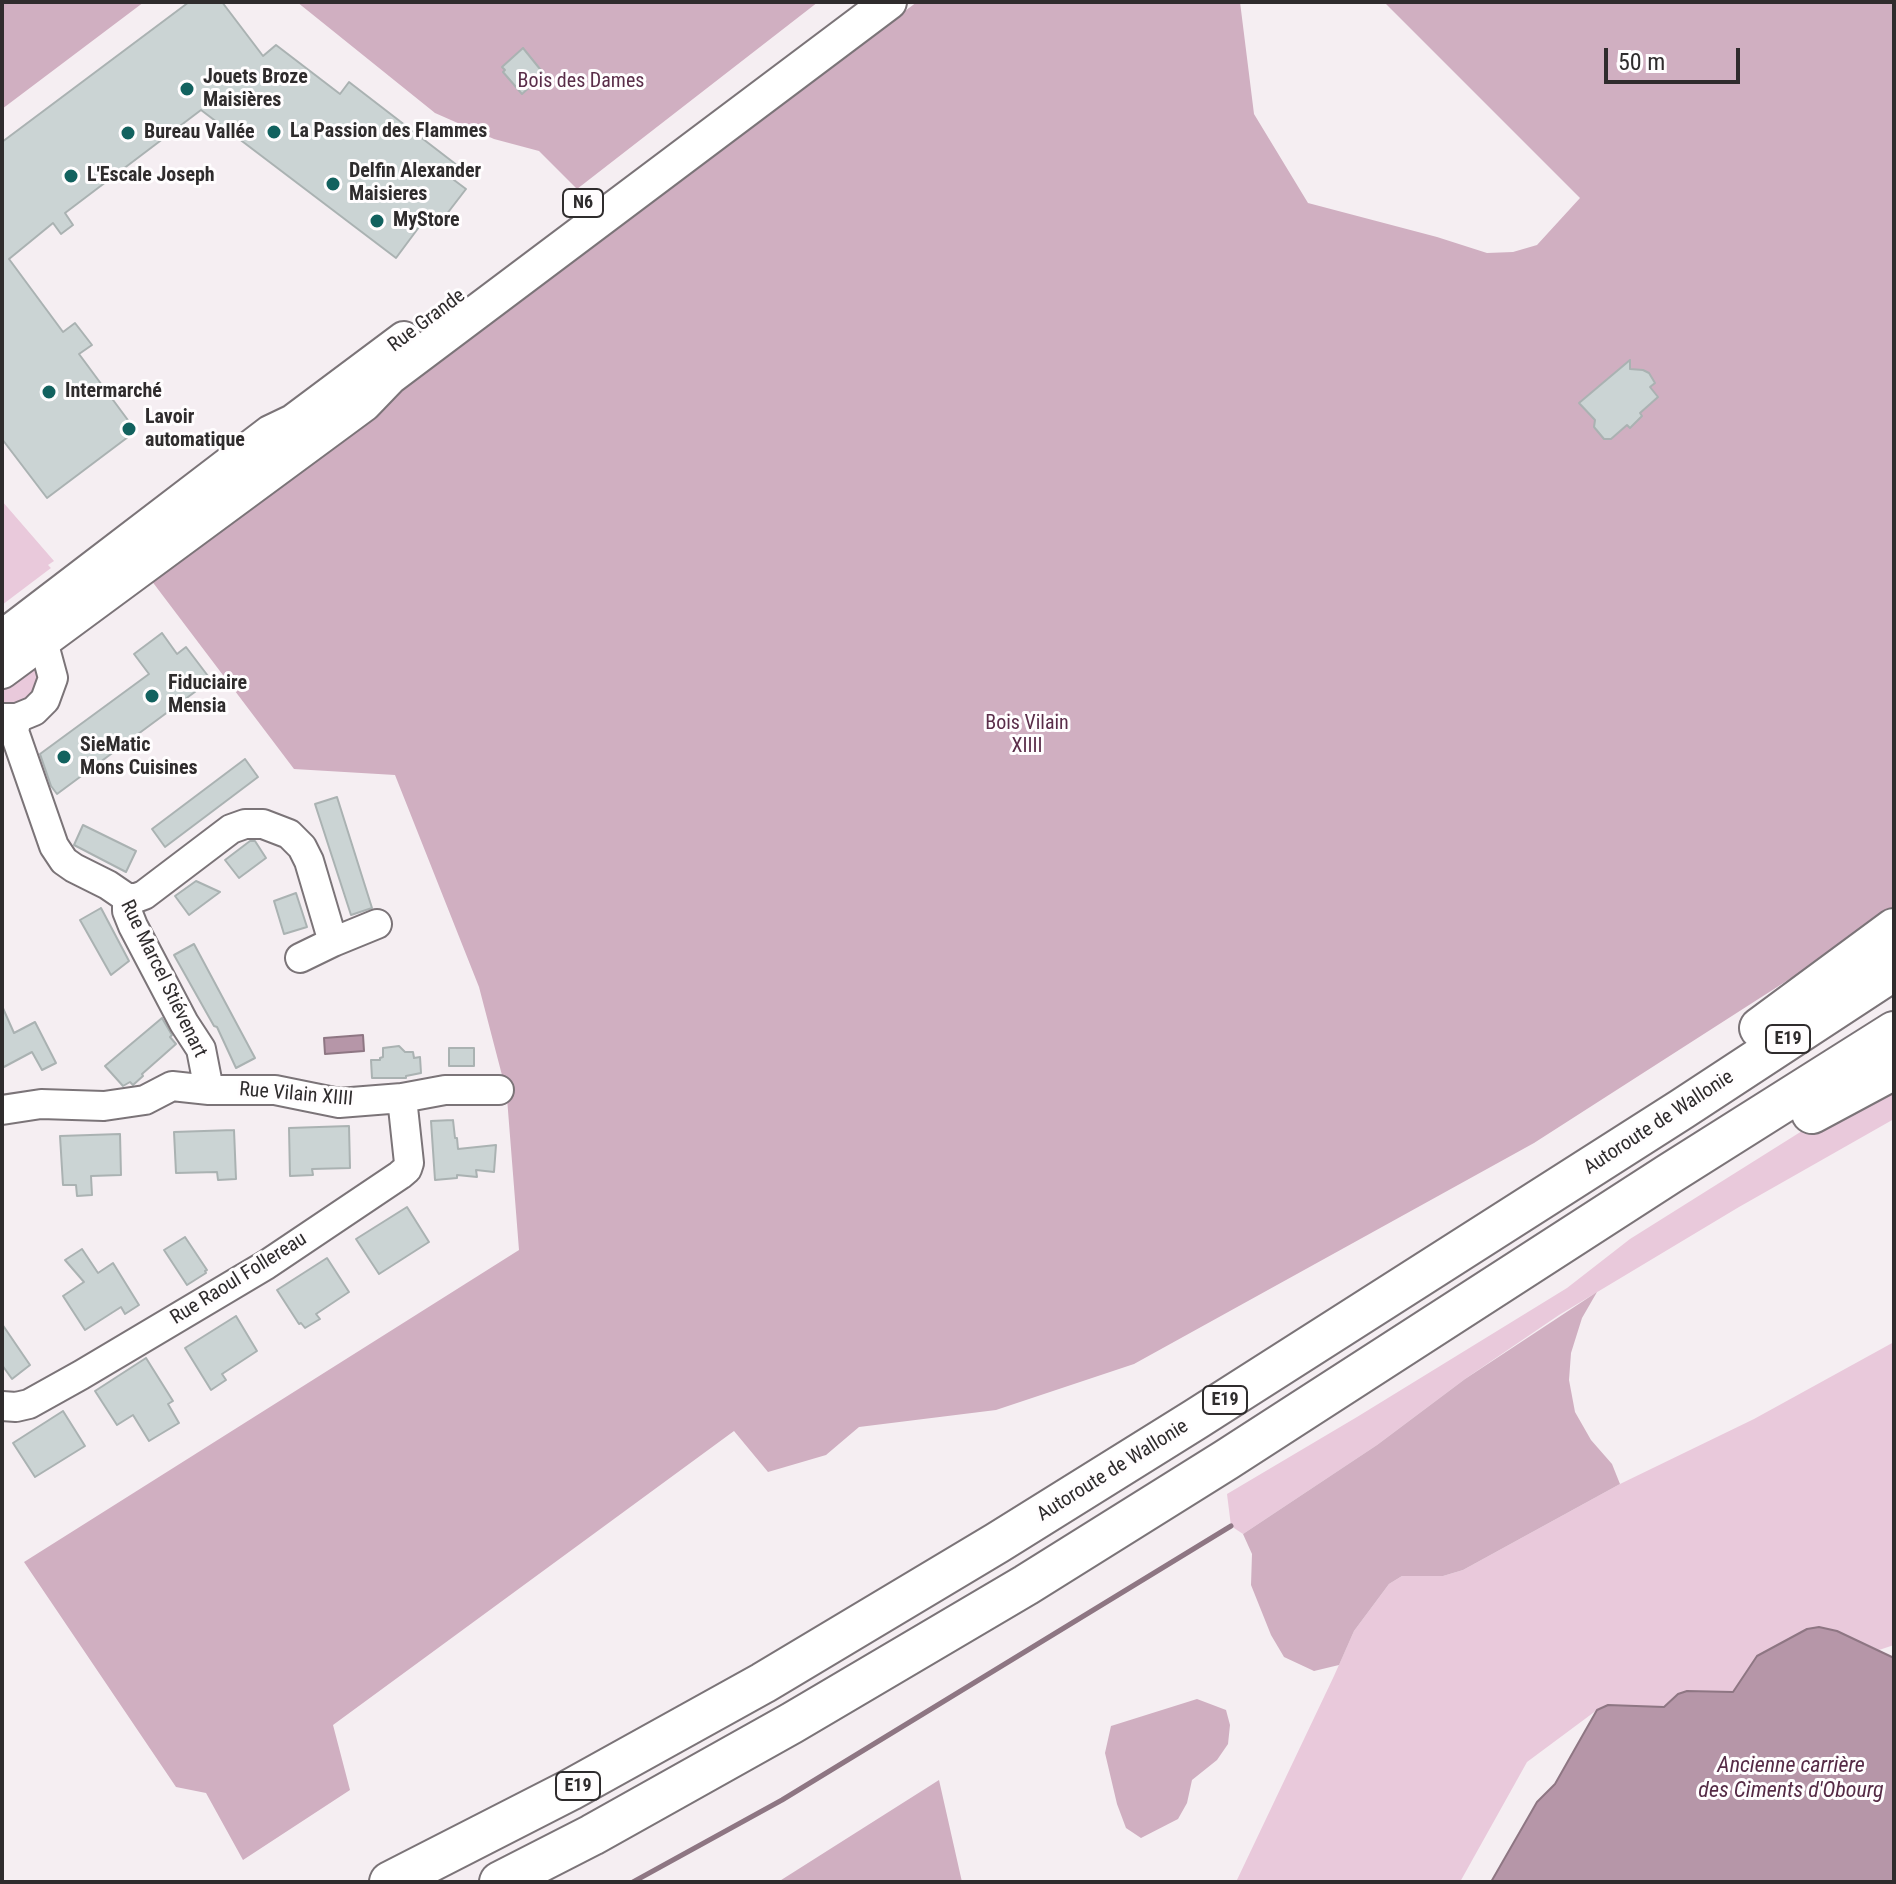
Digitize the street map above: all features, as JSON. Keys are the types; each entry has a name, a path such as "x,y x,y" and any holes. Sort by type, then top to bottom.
{"highway":[{"path":"1682,1109 1751,1034 1894,929"},
{"name":"Autoroute de Wallonie","path":"390,1882 570,1790 763,1683 958,1567 1196,1419 1894,970"},
{"name":"E19","path":"500,1882 592,1835 792,1723 1026,1585 1240,1452 1894,1032"},
{"path":"1669,1174 1758,1144 1894,1069"}],"main road":[{"name":"Rue Grande","path":"2,638 270,433 293,422 316,405 851,2"},
{"name":"Rue Grande","path":"2,671 364,404 390,377 889,2"}],"street":[{"path":"9,718 34,711 45,700 50,689 53,678 43,641"},
{"name":"Rue Marcel Stiévenart","path":"9,718 54,846 64,861 127,898 127,911 133,926 201,1049 209,1090"},
{"path":"127,898 144,895 231,829 245,824 263,824 289,834 302,847 333,942"},
{"path":"300,958 377,924"},
{"name":"Rue Vilain XIIII","path":"2,1110 41,1104 104,1106 145,1100 172,1086 209,1090 275,1090 339,1103 402,1098 445,1090 499,1090"},
{"name":"Rue Raoul Follereau","path":"2,1406 29,1404 67,1383 266,1265 400,1175 409,1163 402,1098"}],"shaded area":[{"path":"2,501 54,561 48,565 51,568 2,605"},
{"path":"34,656 42,674 35,698 2,709 2,682"},
{"path":"1894,1080 1894,1119 1559,1315 1465,1379 1377,1445 1243,1534 1231,1526 1227,1494 1567,1288 1630,1239 1845,1104"},
{"path":"1894,1342 1894,1645 1879,1650 1837,1631 1819,1627 1807,1629 1757,1656 1733,1692 1687,1691 1678,1694 1664,1707 1597,1710 1527,1762 1460,1882 1236,1882 1354,1631 1389,1584 1402,1576 1443,1576 1463,1570 1620,1484 1754,1419"}],"green space":[{"path":"2,2 144,2 2,109"},
{"name":"Bois des Dames","path":"297,2 818,2 577,189 539,151 494,139 435,113"},
{"name":"Bois Vilain XIIII","path":"917,2 1240,2 1254,114 1308,203 1487,253 1513,252 1537,245 1580,198 1384,2 1894,2 1894,912 1534,1143 1134,1364 996,1410 859,1427 826,1455 768,1472 734,1431 333,1725 350,1790 243,1860 206,1793 176,1787 24,1562 519,1250 507,1098 479,987 395,775 294,769 148,576"},
{"path":"1597,1292 1582,1318 1571,1353 1569,1380 1575,1412 1591,1440 1612,1464 1620,1484 1463,1570 1443,1576 1402,1576 1389,1584 1354,1631 1339,1665 1314,1671 1284,1657 1271,1635 1251,1585 1252,1554 1243,1534 1377,1445 1465,1379"},
{"path":"1197,1699 1226,1710 1230,1725 1228,1744 1217,1760 1192,1780 1187,1803 1178,1819 1141,1838 1126,1828 1117,1804 1105,1753 1111,1726"},
{"path":"939,1780 962,1882 778,1882"}],"water":[{"path":"363,1035 364,1051 325,1054 324,1038"},
{"name":"Ancienne carrière des Ciments d'Obourg","path":"1819,1627 1837,1631 1894,1658 1894,1882 1491,1882 1537,1802 1555,1784 1597,1710 1608,1705 1664,1707 1678,1694 1687,1691 1733,1692 1757,1656 1807,1629"}],"building":[{"path":"189,2 222,2 263,56 276,45 340,94 349,82 462,169 454,180 466,189 436,228 425,219 396,258 201,110 65,213 73,225 61,234 53,223 9,259 63,332 75,323 92,345 79,354 136,431 47,498 2,439 2,142"},
{"path":"523,48 544,74 543,80 522,94 502,67"},
{"path":"1630,360 1630,369 1649,373 1655,383 1650,387 1658,397 1640,413 1642,416 1630,428 1627,425 1611,439 1604,439 1594,427 1595,420 1579,403"},
{"path":"162,633 177,654 186,647 211,680 57,794 40,754 149,674 134,654"},
{"path":"245,759 258,777 165,847 152,829"},
{"path":"337,797 372,908 351,915 315,804"},
{"path":"83,825 136,851 126,872 74,845"},
{"path":"250,841 255,841 266,858 239,878 225,860"},
{"path":"196,881 220,892 189,915 175,896"},
{"path":"296,893 307,927 284,934 274,901"},
{"path":"101,908 129,961 111,975 80,920"},
{"path":"194,944 255,1058 236,1068 217,1027 174,955"},
{"path":"2,1006 14,1033 35,1022 56,1063 42,1070 32,1052 2,1068"},
{"path":"162,1018 176,1044 133,1085 130,1082 123,1086 105,1066"},
{"path":"399,1046 405,1052 413,1052 414,1058 420,1057 421,1073 406,1078 372,1078 371,1060 383,1057 383,1048"},
{"path":"449,1048 474,1048 474,1066 449,1066"},
{"path":"453,1120 458,1149 496,1145 494,1172 476,1170 477,1177 457,1175 457,1178 435,1180 431,1121"},
{"path":"349,1126 350,1168 312,1169 313,1175 290,1176 289,1128"},
{"path":"234,1130 236,1179 218,1180 217,1172 176,1173 174,1132"},
{"path":"120,1134 121,1175 91,1176 92,1195 77,1196 76,1185 63,1185 60,1136"},
{"path":"407,1207 429,1242 379,1274 356,1239"},
{"path":"185,1237 207,1270 187,1285 164,1250"},
{"path":"82,1249 98,1273 113,1263 139,1305 125,1314 121,1307 85,1330 63,1296 84,1282 65,1260"},
{"path":"327,1258 349,1292 316,1314 320,1319 305,1328 299,1324 277,1290"},
{"path":"236,1316 257,1351 222,1374 226,1380 211,1390 185,1348"},
{"path":"2,1324 30,1365 12,1379 2,1365"},
{"path":"146,1358 173,1401 168,1404 179,1423 149,1441 133,1415 117,1425 95,1391"},
{"path":"63,1411 85,1446 35,1477 13,1443"}],"waterway":[{"path":"633,1882 782,1800 1231,1526"}],"place":[{"name":"Jouets Broze Maisières","path":"187,89"},
{"name":"La Passion des Flammes","path":"274,132"},
{"name":"Bureau Vallée","path":"128,133"},
{"name":"L'Escale Joseph","path":"71,176"},
{"name":"Delfin Alexander Maisieres","path":"333,184"},
{"name":"MyStore","path":"377,221"},
{"name":"Intermarché","path":"49,392"},
{"name":"Lavoir automatique","path":"129,429"},
{"name":"Fiduciaire Mensia","path":"152,696"},
{"name":"SieMatic Mons Cuisines","path":"64,757"}]}
